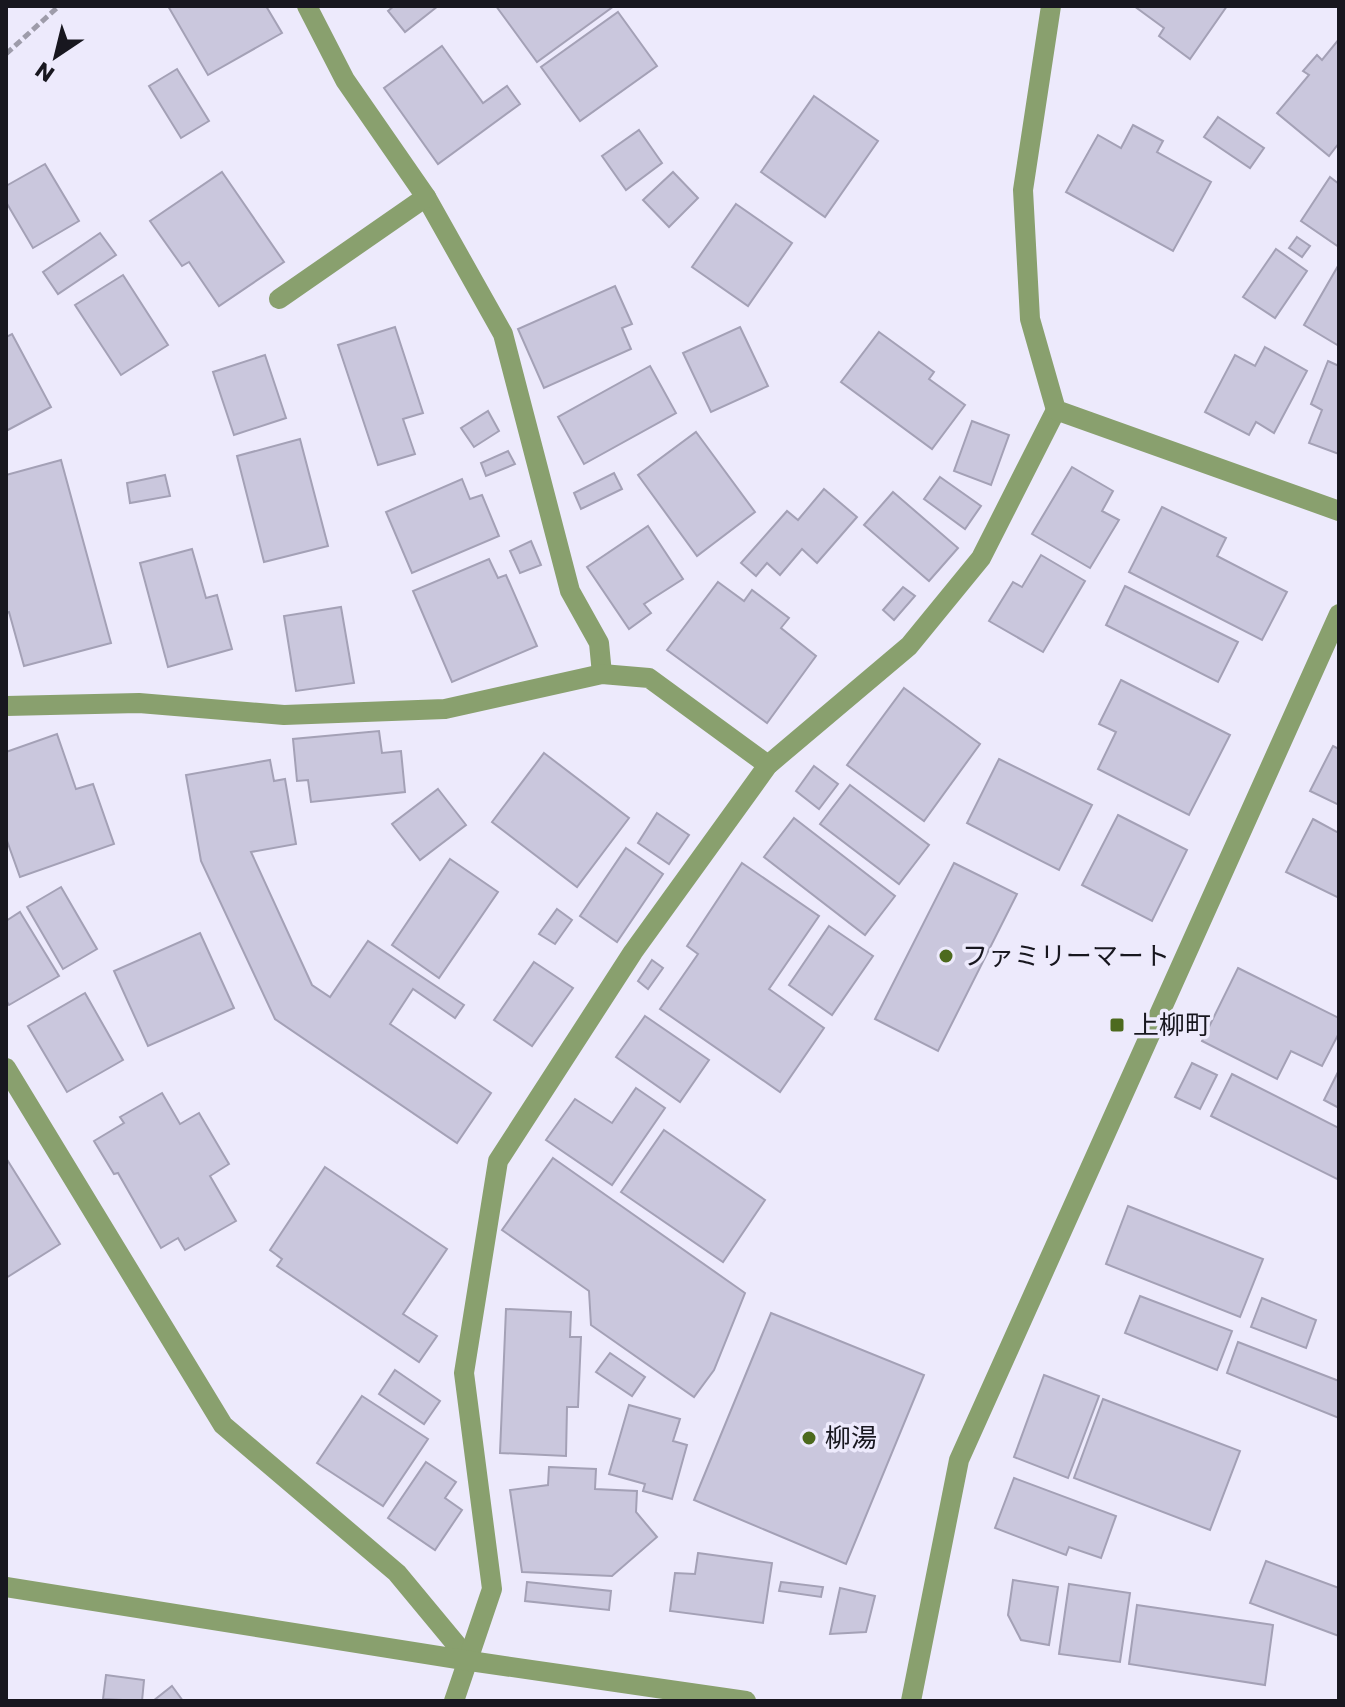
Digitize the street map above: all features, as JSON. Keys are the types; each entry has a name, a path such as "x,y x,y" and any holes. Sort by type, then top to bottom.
{"street":[{"path":"307,6 345,80 426,197 503,334 570,591 599,643 602,674"},
{"path":"454,1701 492,1589 464,1373 498,1161 633,952 768,765 909,646 981,558 1056,410 1030,319 1023,190 1051,6"},
{"path":"279,299 426,197"},
{"path":"1056,410 1339,511"},
{"path":"911,1701 959,1460 1339,614"},
{"path":"6,706 139,703 284,715 445,709 602,674 649,678 768,765"},
{"path":"6,1068 223,1425 397,1573 470,1661"},
{"path":"6,1587 470,1661 746,1701"}],"path":[{"path":"6,54 59,6"}],"building":[{"path":"168,6 266,6 282,33 208,75"},
{"path":"394,6 438,6 405,32 388,11"},
{"path":"496,6 614,6 537,62"},
{"path":"1134,6 1227,6 1190,59 1159,36 1164,28"},
{"path":"618,12 657,66 580,121 541,67"},
{"path":"1339,39 1339,143 1329,156 1277,113 1309,75 1303,71 1317,55 1322,60"},
{"path":"442,46 483,103 507,86 520,104 438,164 384,88"},
{"path":"177,69 209,121 181,138 149,86"},
{"path":"814,96 878,141 825,217 761,172"},
{"path":"1218,117 1264,148 1250,168 1204,137"},
{"path":"1133,125 1163,141 1157,152 1211,182 1173,251 1066,192 1098,135 1121,148"},
{"path":"639,130 662,163 626,190 602,156"},
{"path":"45,164 79,221 33,248 6,202 6,186"},
{"path":"222,172 284,262 219,306 189,262 182,266 150,221"},
{"path":"673,172 698,198 669,227 643,200"},
{"path":"1330,177 1339,184 1339,247 1301,221"},
{"path":"736,204 792,243 748,306 692,267"},
{"path":"100,233 116,255 58,294 43,272"},
{"path":"1297,237 1310,246 1302,257 1289,248"},
{"path":"1276,249 1307,271 1275,318 1243,297"},
{"path":"1339,267 1339,346 1304,325"},
{"path":"123,275 168,345 121,375 75,305"},
{"path":"615,286 632,324 622,328 631,349 544,388 518,329"},
{"path":"395,327 423,413 403,419 415,454 378,465 338,345"},
{"path":"740,327 768,386 711,412 683,353"},
{"path":"879,332 934,372 929,379 965,405 932,449 841,382"},
{"path":"12,334 51,407 6,431 6,337"},
{"path":"1265,347 1307,371 1274,433 1256,422 1249,435 1205,412 1235,355 1255,366"},
{"path":"265,355 286,418 234,435 213,372"},
{"path":"1328,361 1339,366 1339,454 1309,443 1322,410 1311,404"},
{"path":"650,366 676,413 584,464 558,417"},
{"path":"488,411 499,431 474,447 461,428"},
{"path":"972,421 1009,435 991,485 954,471"},
{"path":"696,432 755,512 697,556 638,475"},
{"path":"300,439 328,546 264,562 237,456"},
{"path":"508,451 515,464 486,476 481,463"},
{"path":"61,460 111,643 24,666 9,612 6,613 6,475"},
{"path":"1072,467 1113,491 1102,511 1119,520 1090,568 1032,534"},
{"path":"614,473 622,489 581,509 574,493"},
{"path":"165,475 170,496 130,503 127,483"},
{"path":"940,477 981,506 965,529 924,499"},
{"path":"462,479 470,499 482,495 499,536 412,573 386,512"},
{"path":"824,489 857,517 817,563 802,549 780,575 767,563 756,576 741,563 787,511 798,520"},
{"path":"893,492 958,548 929,581 864,525"},
{"path":"1162,507 1226,538 1217,556 1287,592 1262,640 1129,572"},
{"path":"648,526 683,579 644,604 651,613 629,629 587,567"},
{"path":"531,541 541,565 520,573 510,551"},
{"path":"192,549 206,598 217,595 232,649 168,667 140,563"},
{"path":"1041,555 1085,581 1043,652 989,621 1013,582 1022,587"},
{"path":"489,559 498,578 506,575 537,646 452,682 413,591"},
{"path":"718,582 744,601 752,590 789,618 781,628 816,656 767,723 667,650"},
{"path":"1125,586 1238,642 1218,682 1106,625"},
{"path":"903,587 915,596 894,620 883,610"},
{"path":"341,607 354,683 296,691 284,616"},
{"path":"1121,680 1230,735 1189,815 1098,769 1116,732 1099,724"},
{"path":"904,688 980,744 924,821 847,765"},
{"path":"379,731 382,753 401,751 405,792 311,802 308,780 297,781 293,739"},
{"path":"57,734 76,789 93,784 114,844 20,877 6,838 6,752"},
{"path":"1333,746 1339,749 1339,805 1310,791"},
{"path":"544,753 629,818 577,887 492,822"},
{"path":"999,759 1092,805 1059,870 967,823"},
{"path":"270,760 274,781 285,779 296,844 251,852 312,985 330,997 368,941 464,1005 455,1018 413,989 390,1024 491,1093 457,1143 275,1019 201,861 186,775"},
{"path":"814,766 838,784 819,809 796,791"},
{"path":"850,785 929,845 899,884 820,824"},
{"path":"438,789 466,825 420,860 392,824"},
{"path":"657,813 689,835 669,864 638,843"},
{"path":"1118,815 1187,850 1152,921 1082,885"},
{"path":"794,818 895,896 865,935 764,857"},
{"path":"1313,819 1339,833 1339,898 1286,872"},
{"path":"626,848 663,874 617,942 580,916"},
{"path":"450,859 498,892 439,978 392,945"},
{"path":"742,863 819,916 769,989 824,1028 780,1092 660,1009 698,954 687,946"},
{"name":"ファミリーマート","path":"954,863 1017,894 938,1051 875,1019"},
{"path":"61,887 97,949 63,969 27,907"},
{"path":"557,909 572,920 555,944 539,934"},
{"path":"20,912 59,976 9,1005 6,1000 6,921"},
{"path":"829,926 873,956 832,1015 789,985"},
{"path":"200,933 234,1008 148,1046 114,971"},
{"path":"652,960 663,968 648,989 638,981"},
{"path":"534,962 573,988 532,1046 494,1020"},
{"path":"1238,968 1339,1018 1339,1033 1322,1066 1291,1051 1277,1079 1202,1041"},
{"path":"85,993 123,1060 67,1092 28,1026"},
{"path":"645,1016 709,1060 680,1102 616,1057"},
{"path":"1192,1063 1217,1075 1200,1109 1175,1097"},
{"path":"1339,1070 1339,1108 1324,1100"},
{"path":"1232,1074 1339,1128 1339,1180 1211,1116"},
{"path":"636,1088 665,1108 612,1185 546,1140 575,1099 612,1123"},
{"path":"162,1093 180,1124 199,1113 229,1164 210,1176 236,1221 185,1250 178,1238 161,1248 118,1173 114,1174 94,1141 124,1123 120,1117"},
{"path":"664,1130 765,1200 723,1262 621,1192"},
{"path":"6,1158 60,1244 6,1278"},
{"path":"553,1158 745,1293 714,1370 694,1397 591,1325 589,1291 502,1230"},
{"path":"325,1167 447,1249 403,1314 437,1336 419,1362 277,1266 282,1259 270,1250"},
{"path":"1128,1206 1263,1259 1240,1317 1106,1264"},
{"path":"1140,1296 1232,1331 1217,1370 1125,1333"},
{"path":"1262,1298 1316,1320 1306,1348 1251,1327"},
{"path":"506,1309 571,1312 570,1337 581,1337 578,1407 567,1407 566,1456 500,1453"},
{"name":"柳湯","path":"771,1313 924,1375 846,1564 694,1500"},
{"path":"1238,1342 1339,1381 1339,1418 1227,1373"},
{"path":"610,1353 645,1377 632,1396 596,1372"},
{"path":"395,1370 440,1401 424,1424 379,1394"},
{"path":"1044,1375 1099,1396 1068,1478 1014,1457"},
{"path":"362,1396 428,1439 383,1506 317,1463"},
{"path":"1103,1399 1240,1451 1210,1530 1074,1478"},
{"path":"629,1405 680,1419 673,1441 687,1445 672,1499 643,1491 645,1484 609,1474"},
{"path":"426,1462 456,1482 445,1498 462,1510 435,1550 388,1518"},
{"path":"549,1467 596,1469 595,1489 637,1491 636,1512 657,1537 612,1576 522,1572 510,1490 548,1485"},
{"path":"1014,1478 1116,1516 1101,1558 1069,1547 1066,1555 995,1528"},
{"path":"698,1553 772,1563 763,1623 670,1611 675,1573 695,1574"},
{"path":"1266,1561 1339,1588 1339,1636 1250,1603"},
{"path":"1013,1580 1058,1587 1049,1645 1021,1640 1008,1615"},
{"path":"527,1582 611,1591 609,1610 525,1601"},
{"path":"781,1582 823,1587 821,1597 779,1591"},
{"path":"1069,1584 1130,1593 1120,1662 1059,1654"},
{"path":"840,1588 875,1596 866,1632 830,1634"},
{"path":"1137,1605 1273,1625 1265,1685 1129,1664"},
{"path":"106,1675 144,1680 142,1701 103,1699"},
{"path":"172,1686 183,1701 153,1701"}],"place":[{"name":"ファミリーマート","path":"946,956"},
{"name":"上柳町","path":"1117,1025"},
{"name":"柳湯","path":"809,1438"}]}
